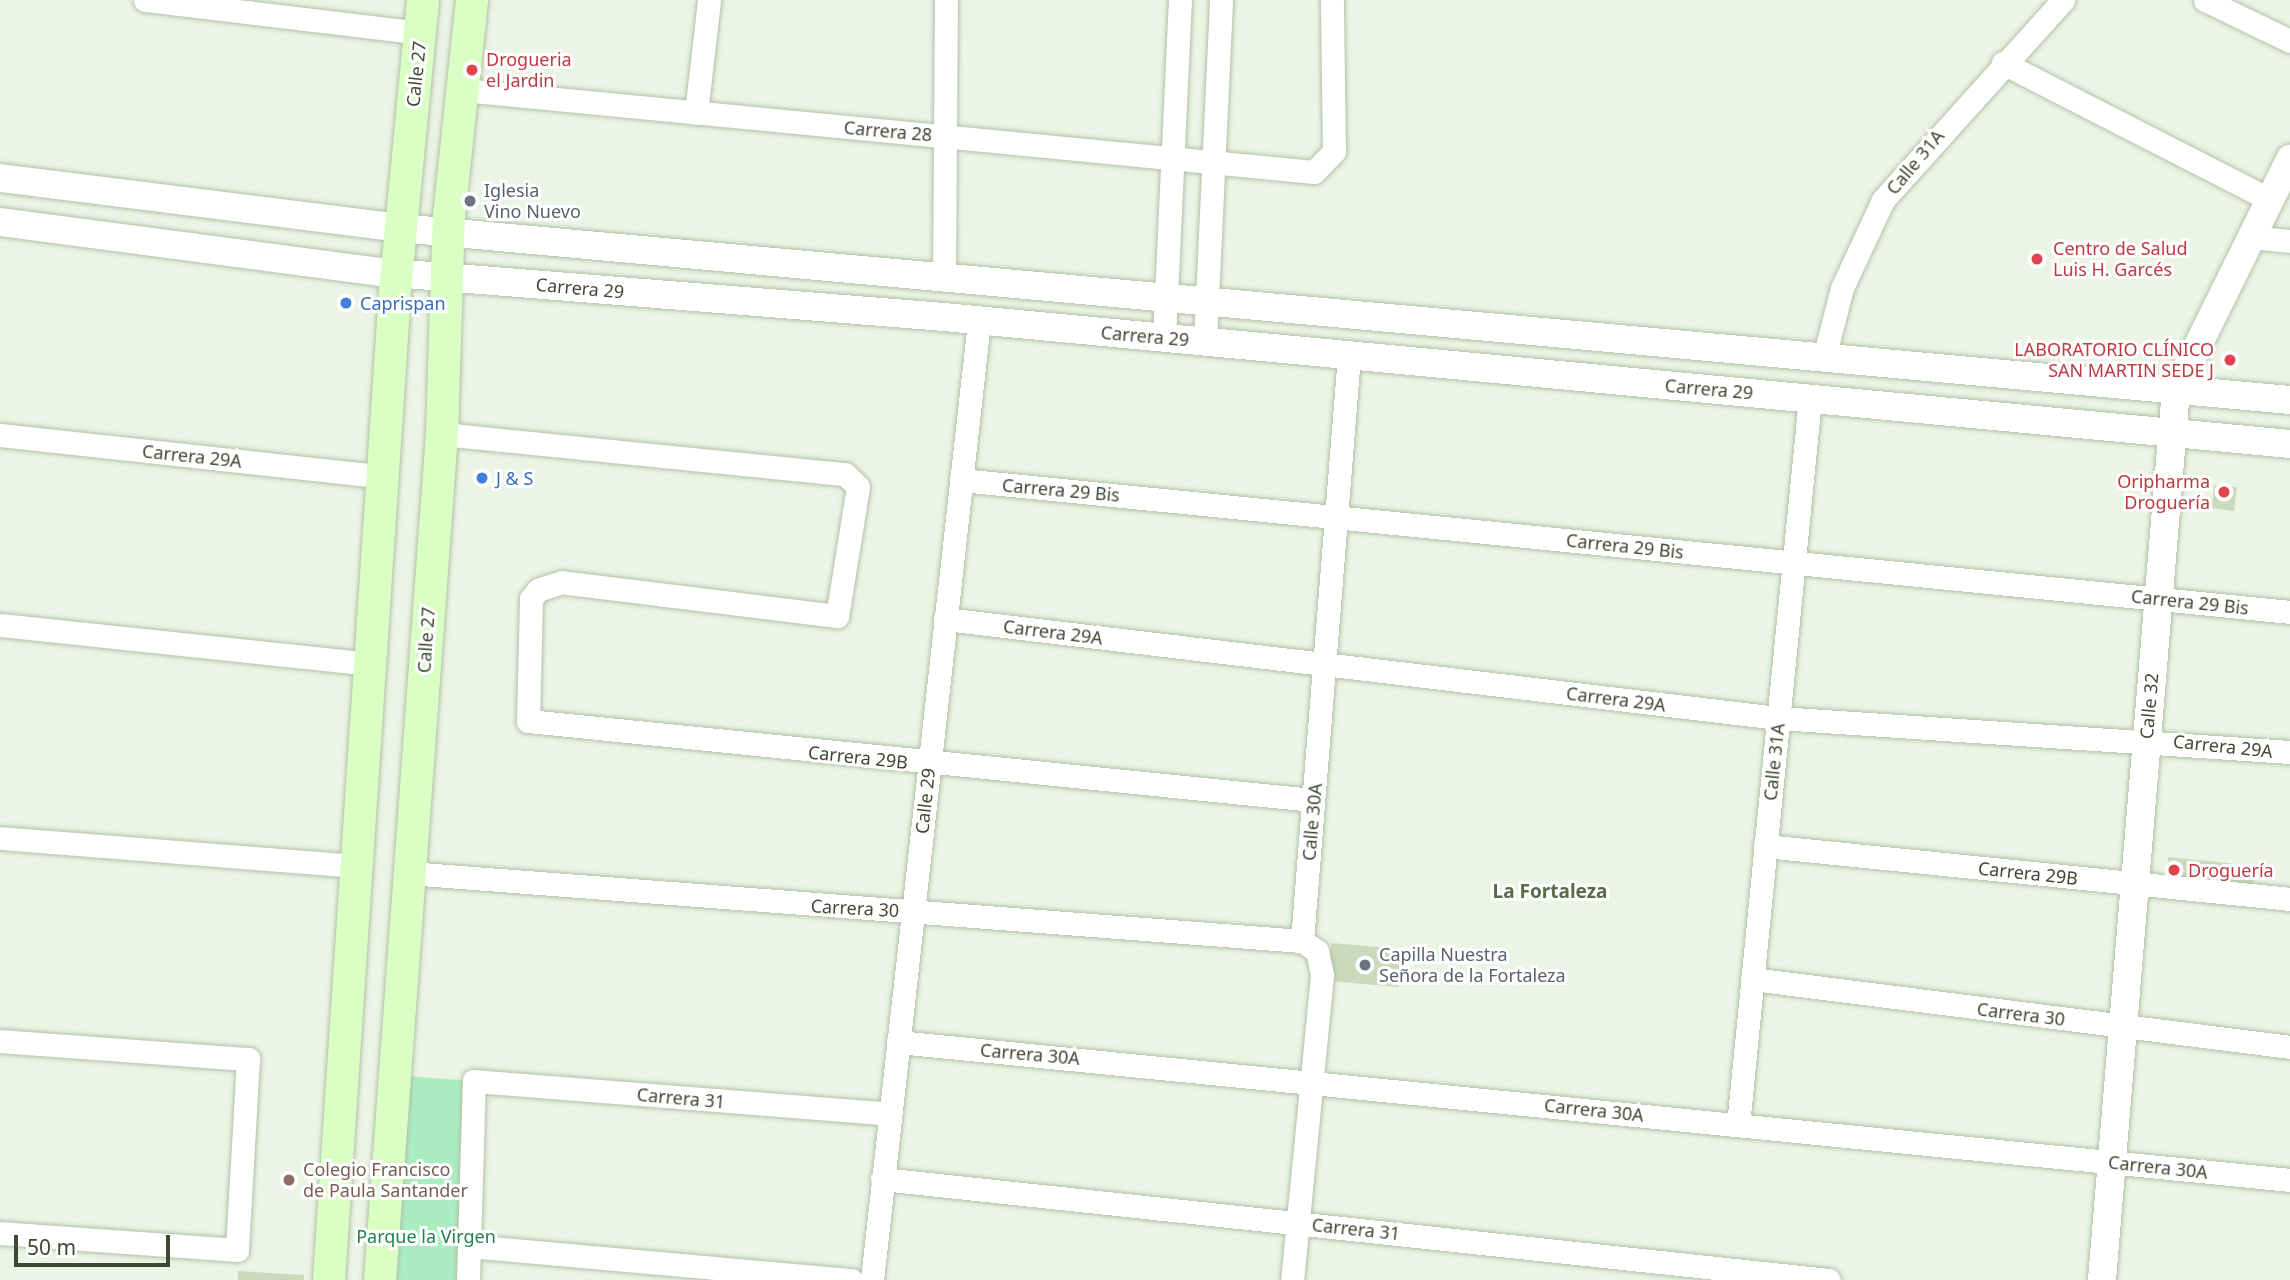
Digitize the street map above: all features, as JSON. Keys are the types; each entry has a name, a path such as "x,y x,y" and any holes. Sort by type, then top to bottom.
{"main road":[{"name":"Calle 27","path":"329,1280 400,228 423,0"},
{"name":"Calle 27","path":"380,1280 442,434 447,232 472,0"}],"street":[{"path":"145,0 420,33"},
{"path":"696,113 709,0"},
{"path":"944,278 946,0"},
{"path":"1164,338 1170,158 1180,0"},
{"path":"1205,341 1221,0"},
{"name":"Carrera 28","path":"463,90 1314,172 1334,151 1332,0"},
{"name":"Calle 31A","path":"1824,358 1865,229 1906,170 2063,0"},
{"path":"2205,0 2290,41"},
{"path":"2003,63 2269,199"},
{"name":"Calle 32","path":"2102,1280 2176,390 2290,159"},
{"path":"0,178 400,228 2290,400"},
{"name":"Carrera 29","path":"0,222 397,273 1205,341 2290,444"},
{"path":"2250,237 2290,241"},
{"name":"Calle 29","path":"872,1280 979,321"},
{"name":"Calle 30A","path":"1302,941 1349,355"},
{"name":"Calle 31A","path":"1738,1125 1810,398"},
{"name":"Carrera 29B","path":"442,434 845,474 858,487 843,609 827,618 562,582 531,599 528,721 929,765 1313,800"},
{"name":"Carrera 29A","path":"0,435 385,477"},
{"name":"Carrera 29 Bis","path":"961,480 2290,612"},
{"name":"Carrera 29A","path":"945,619 1778,718 2146,738 2290,752"},
{"path":"0,625 372,664"},
{"path":"0,838 358,866"},
{"name":"Carrera 29B","path":"1765,846 2290,899"},
{"name":"Carrera 30","path":"408,873 1302,941"},
{"path":"1293,1280 1322,975 1317,951 1302,941"},
{"name":"Carrera 30","path":"1752,979 2290,1047"},
{"path":"0,1041 248,1059 237,1250 0,1233"},
{"name":"Carrera 30A","path":"898,1042 2290,1180"},
{"name":"Carrera 31","path":"469,1246 474,1081 889,1114"},
{"name":"Carrera 31","path":"882,1179 1829,1280"},
{"path":"468,1280 469,1246 851,1280"}],"green space":[{"name":"Parque la Virgen","path":"393,1075 474,1081 468,1280 380,1280"}],"building":[{"path":"2214,485 2237,487 2234,511 2212,508"},
{"path":"2168,857 2256,866 2253,891 2166,882"},
{"name":"Capilla Nuestra Señora de la Fortaleza","path":"1331,943 1401,949 1398,987 1329,981"},
{"path":"238,1271 304,1275 304,1280 238,1280"}],"place":[{"name":"Drogueria el Jardin","path":"472,70"},
{"name":"Iglesia Vino Nuevo","path":"470,201"},
{"name":"Centro de Salud Luis H. Garcés","path":"2037,259"},
{"name":"Caprispan","path":"346,303"},
{"name":"LABORATORIO CLÍNICO SAN MARTIN SEDE J","path":"2230,360"},
{"name":"J & S","path":"482,478"},
{"name":"Oripharma Droguería","path":"2224,492"},
{"name":"Droguería","path":"2174,870"},
{"name":"Capilla Nuestra Señora de la Fortaleza","path":"1365,965"},
{"name":"Colegio Francisco de Paula Santander","path":"289,1180"}],"district":[{"name":"La Fortaleza","path":"1550,892"}]}
